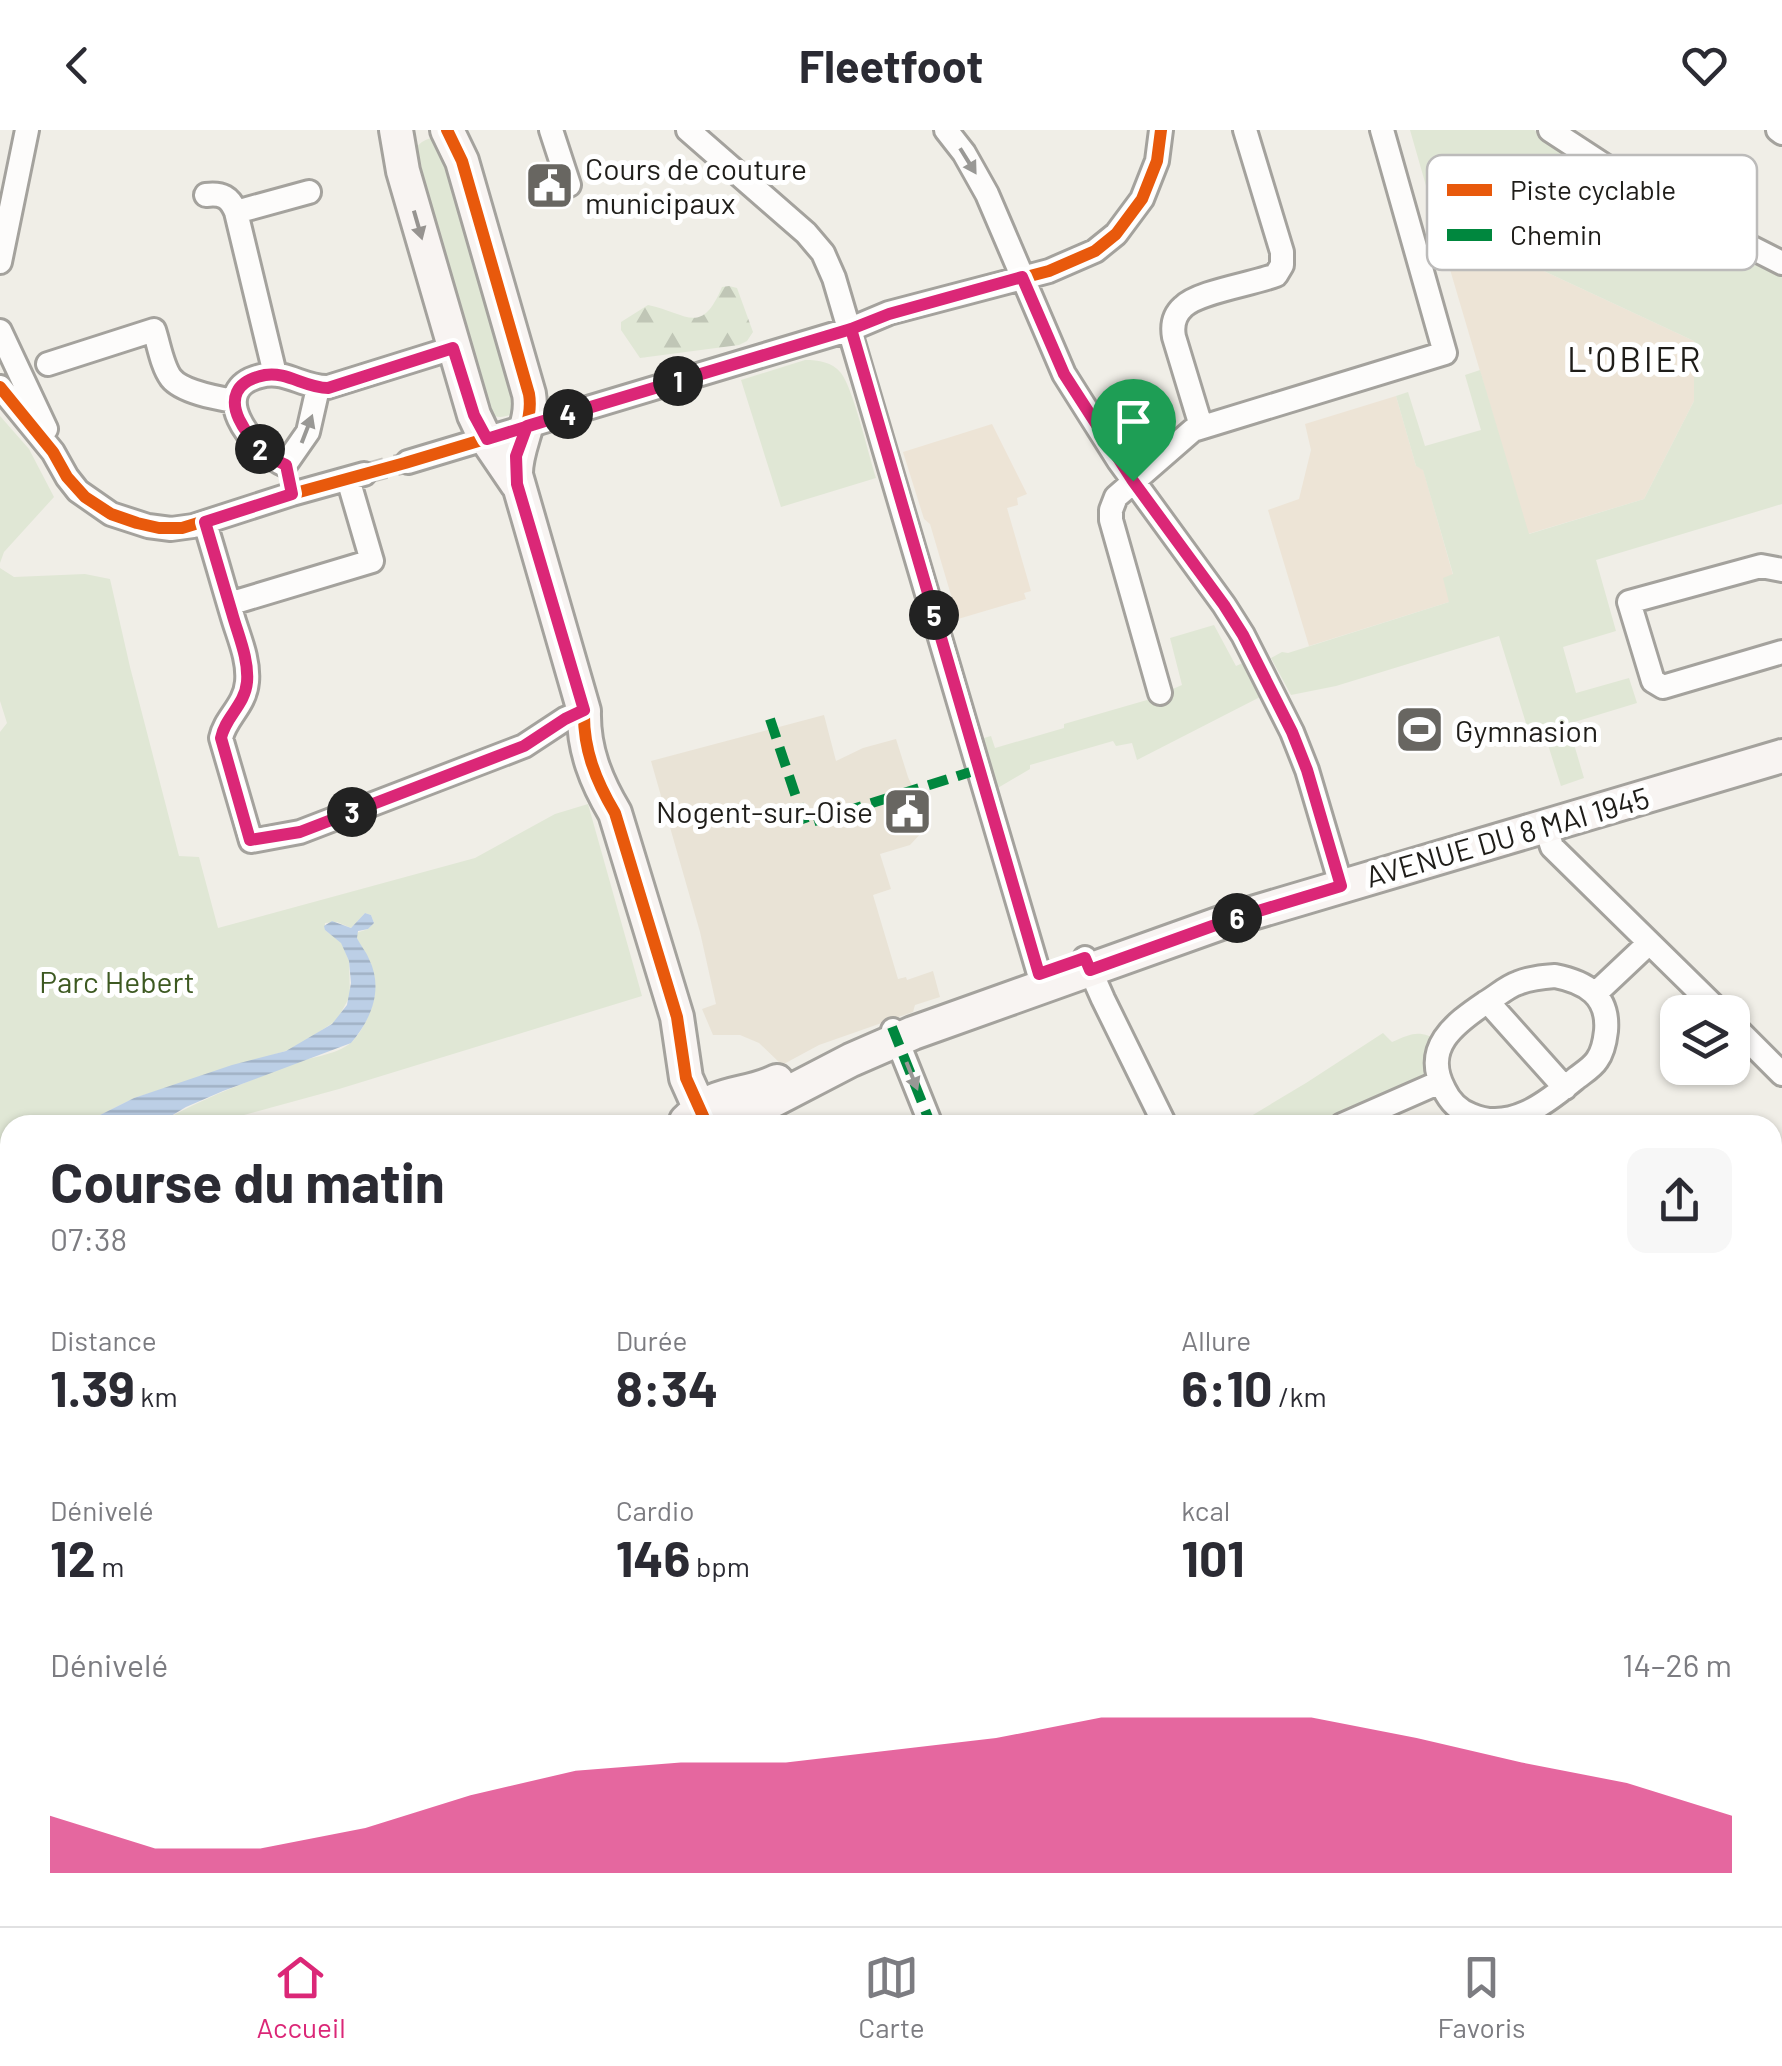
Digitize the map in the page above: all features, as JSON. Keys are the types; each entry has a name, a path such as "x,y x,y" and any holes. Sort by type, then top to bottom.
{"street":[{"path":"0,262 27,130"},
{"path":"396,130 403,172 474,415 517,484"},
{"path":"551,130 568,185"},
{"path":"688,130 814,243 834,278 1039,974"},
{"path":"946,130 987,194 1064,374 1133,481 1243,635 1307,770 1341,886"},
{"path":"408,462 1085,257 1116,234 1142,200 1157,161 1161,130"},
{"path":"1202,426 1174,337 1178,313 1192,300 1276,275 1282,265 1282,252 1245,130"},
{"path":"1160,693 1112,520 1116,497 1185,435 1202,426 1445,353 1382,130"},
{"path":"403,172 406,150 422,132 441,132 462,161 529,394 530,412 516,456 517,484 584,710 586,749 602,792 615,813 711,1115"},
{"path":"1559,133 1591,155"},
{"path":"236,212 309,192"},
{"path":"206,195 229,199 236,212 276,374"},
{"path":"1757,250 1782,263"},
{"path":"48,364 154,330 176,384 234,400"},
{"path":"0,331 42,419 53,452"},
{"path":"286,465 255,444 234,409 234,400 244,384 276,374 328,388 453,348"},
{"path":"0,387 53,452 78,492 111,514 158,528 182,528 205,522 356,476 372,562 229,604"},
{"path":"292,494 286,465 308,432 318,388"},
{"path":"205,522 245,661 247,685 221,738 250,840 300,832 524,746 584,710"},
{"path":"1782,570 1761,566 1629,602 1652,681 1663,686 1782,652"},
{"name":"AVENUE DU 8 MAI 1945","path":"894,1034 1088,964 1782,756"},
{"path":"1545,825 1552,846 1703,995"},
{"path":"1596,992 1649,942"},
{"path":"1088,964 1159,1115"},
{"name":"AVENUE DU 8 MAI 1945","path":"894,1034 1039,974 1088,964"},
{"path":"1474,1115 1457,1108 1440,1082 1436,1066 1438,1049 1454,1026 1514,984 1555,976 1576,980 1596,992 1603,1004 1605,1042 1597,1062 1565,1088 1521,1115"},
{"path":"1488,1002 1565,1088"},
{"path":"717,1115 850,1060 894,1034 927,1115"},
{"path":"1750,1042 1782,1074"},
{"path":"1365,1115 1440,1082"}],"shaded area":[{"path":"1450,270 1542,270 1694,341 1694,401 1644,499 1528,534"},
{"path":"1396,396 1416,466 1423,469 1453,575 1449,602 1309,646 1268,510 1299,499 1311,450 1305,424"},
{"path":"992,424 1027,494 1017,498 1018,505 1007,508 1031,591 1024,593 1026,599 958,619 930,524 924,519 903,452"},
{"path":"824,715 836,761 896,739 926,828 910,845 880,854 891,889 873,895 898,979 933,971 940,997 915,1005 913,1012 819,1045 782,1065 759,1043 740,1035 713,1035 702,1009 716,1004 700,932 651,761"}],"green space":[{"path":"1410,130 1534,130 1572,155 1427,155 1427,189"},
{"path":"431,138 448,146 522,394 519,409 503,417 493,416 479,405 411,169 415,149"},
{"path":"1757,258 1782,270 1782,504 1596,560 1616,631 1563,647 1576,693 1629,678 1637,703 1568,724 1584,778 1561,786 1543,729 1529,733 1499,636 1336,686 1291,695 1271,658 1449,602 1443,578 1453,574 1423,470 1416,466 1396,396 1408,392 1425,446 1481,430 1465,375 1480,370 1529,534 1644,499 1694,401 1694,341 1542,270 1757,270"},
{"path":"722,287 737,288 753,332 739,345 640,358 621,330 621,322 648,305 700,317"},
{"path":"805,360 834,366 846,381 876,478 781,507 741,380"},
{"path":"0,416 29,449 54,497 4,552 0,563"},
{"name":"Parc Hebert","path":"0,568 14,577 85,574 110,579 179,856 199,857 218,928 475,858 555,814 588,804 642,996 244,1115 175,1115 297,1062 335,1052 354,1040 368,1017 375,990 372,968 356,933 374,923 371,915 365,913 351,928 337,922 325,923 325,930 341,942 349,961 350,996 337,1020 295,1048 134,1098 100,1115 0,1115 0,732 7,723 0,701"},
{"path":"1214,625 1236,666 1245,662 1262,696 1137,760 1132,743 1116,746 1113,741 1030,765 1030,769 996,789 984,738 991,736 995,748 1064,728 1064,724 1147,700 1182,685 1170,638"},
{"path":"1383,1033 1392,1042 1417,1034 1442,1042 1440,1082 1365,1115 1253,1115"}],"water":[{"path":"365,913 371,915 374,923 358,931 357,938 373,970 375,993 369,1014 351,1043 223,1091 173,1115 100,1115 134,1098 286,1051 332,1024 347,1005 351,983 349,961 341,943 324,926 332,921 351,928"}],"tunnel":[{"path":"364,474 408,462"}],"marked path":[{"path":"770,719 805,824 980,769"},
{"path":"892,1027 927,1115"}],"cycle path":[{"path":"447,130 462,161 529,394 529,415 516,475 584,711 592,764 615,813 677,1017 686,1078 703,1115"},
{"path":"0,387 85,497 111,514 137,523 182,528 851,329 889,313 1049,271 1095,251 1116,234 1142,199 1157,161 1161,130"}],"place":[{"name":"Cours de couture municipaux","path":"550,185"},
{"name":"Gymnasion","path":"1420,730"},
{"name":"Nogent-sur-Oise","path":"908,811"}],"district":[{"name":"L'OBIER","path":"1635,358"}],"route":[{"path":"1133,481 1057,362 1022,277 889,314 851,329 527,426 487,439 474,415 453,348 328,388 276,374 254,378 238,391 234,409 255,444 286,465 292,494 205,522 247,672 239,708 221,738 250,840 300,832 524,746 584,710 517,484 516,456 527,426 730,366 851,329 1039,974 1085,958 1090,970 1232,919 1341,886 1307,770 1243,635 1133,481"}]}
